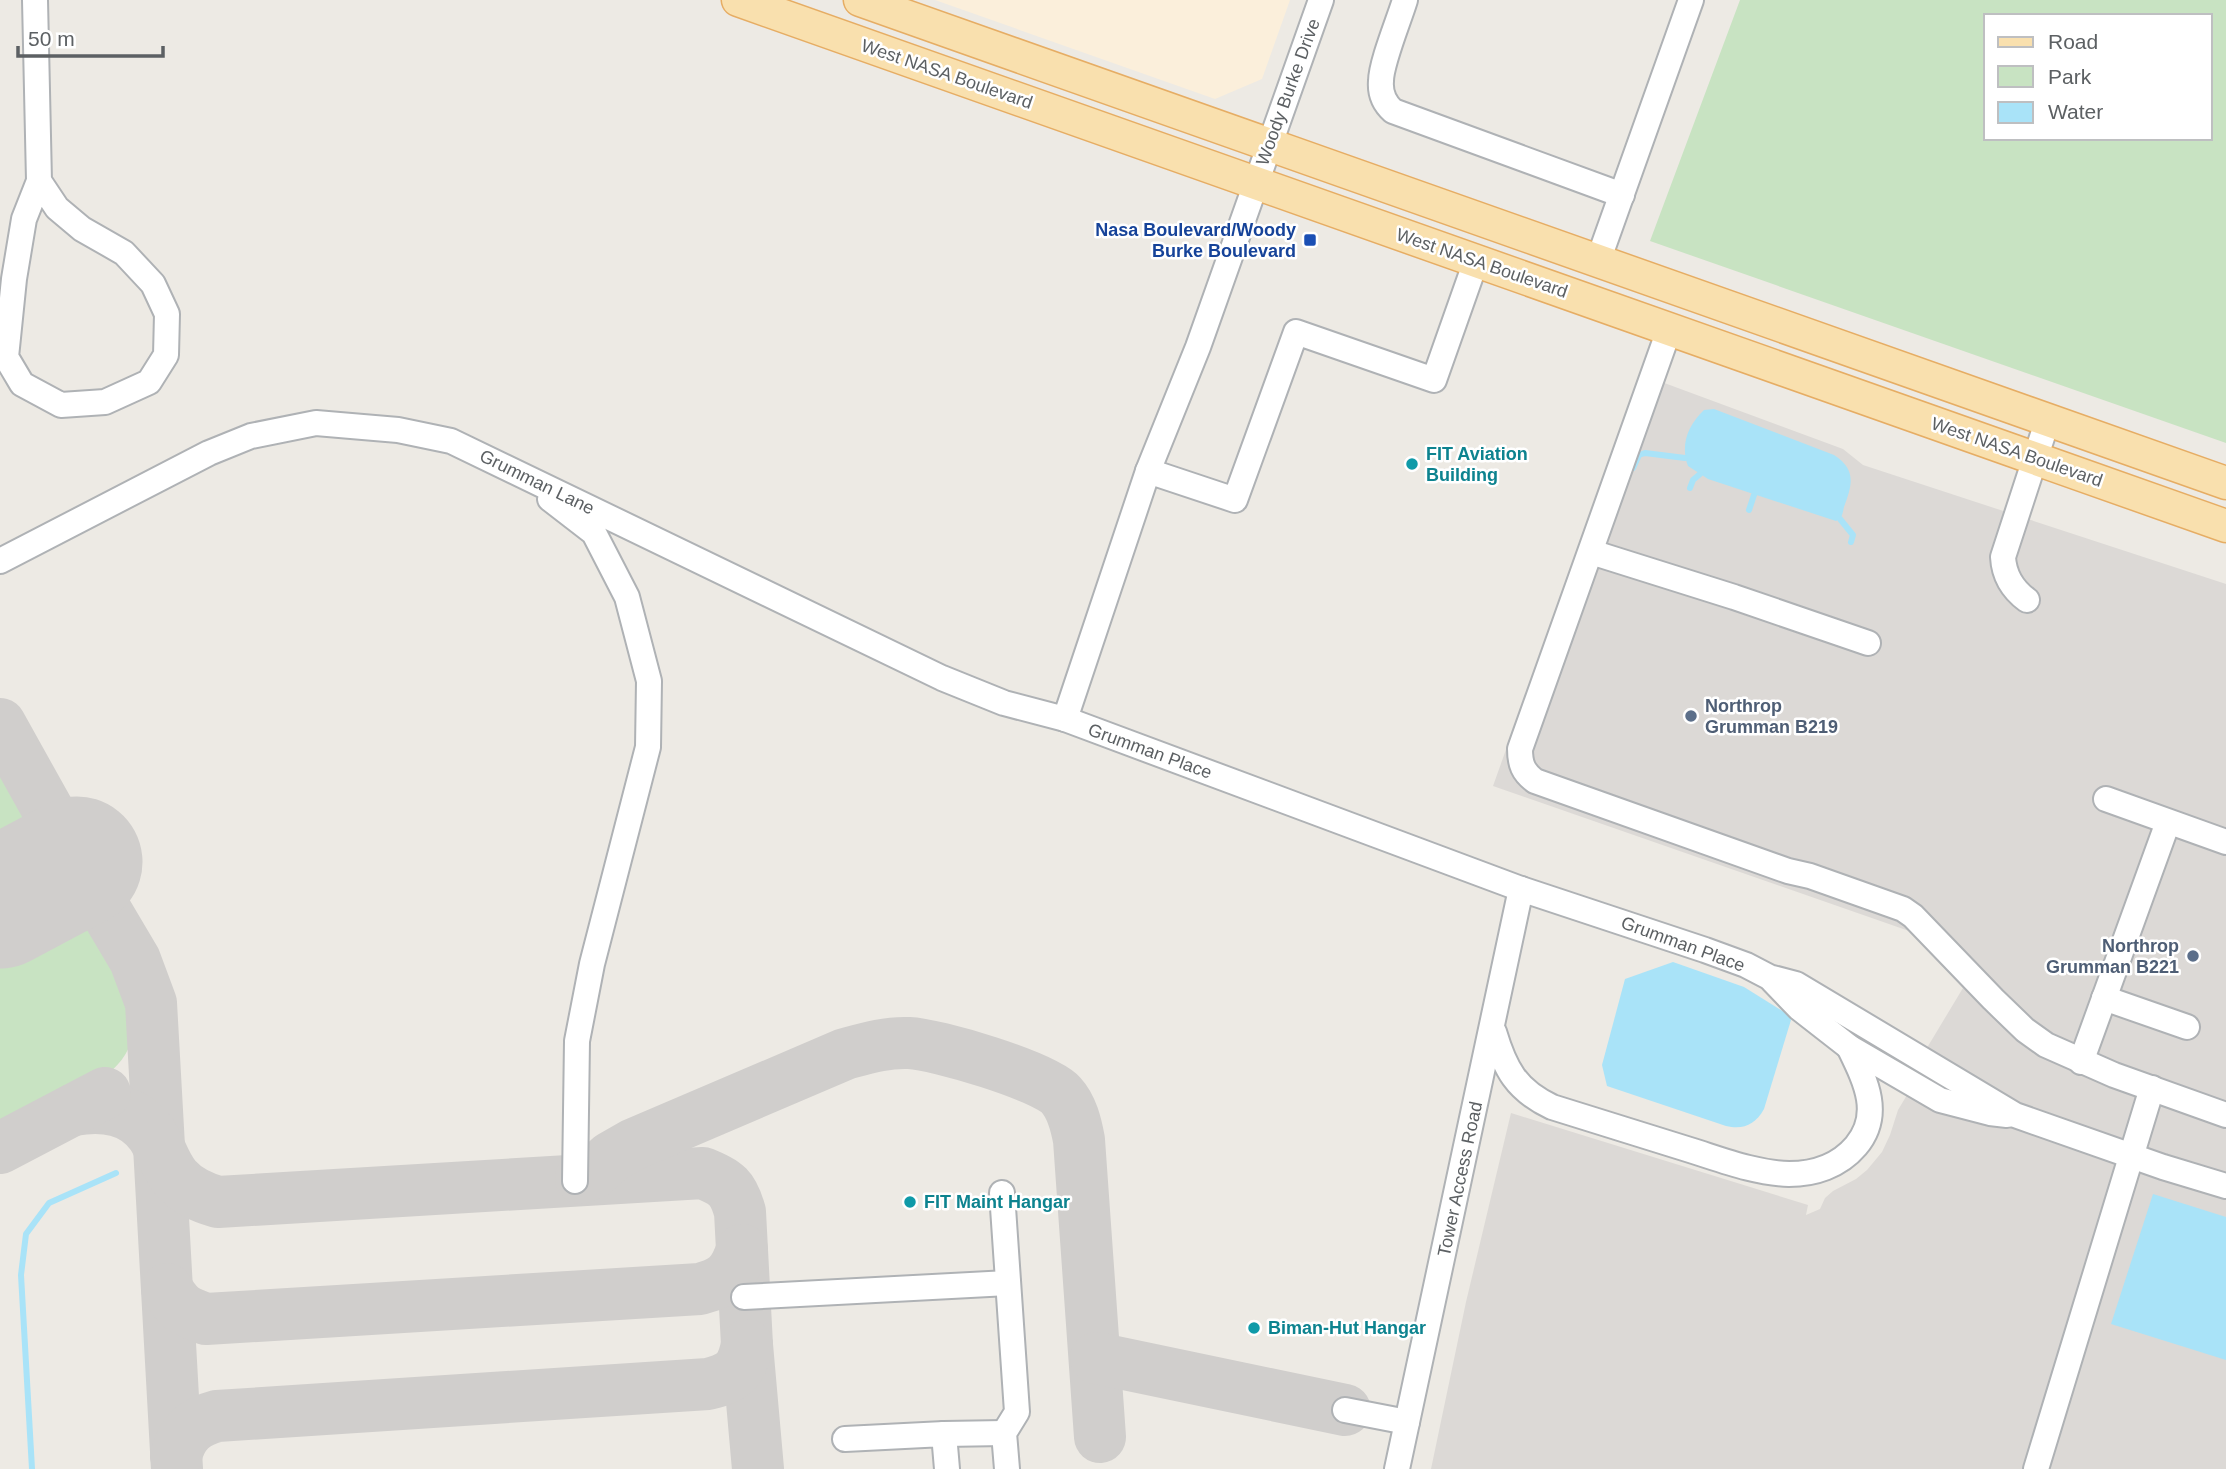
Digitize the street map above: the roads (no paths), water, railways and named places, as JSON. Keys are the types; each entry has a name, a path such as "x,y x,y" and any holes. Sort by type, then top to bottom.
{"main road":[{"name":"West NASA Boulevard","path":"738,0 2226,526"},
{"path":"860,0 2226,484"}],"street":[{"path":"35,0 39,181 24,219 6,357 22,384 61,405 105,402 149,382 166,355 167,314 153,284 139,268 124,253 82,229 57,208 39,181"},
{"name":"Woody Burke Drive","path":"1255,183 1321,0"},
{"path":"1405,0 1381,75 1382,94 1393,111 1622,195"},
{"path":"1598,261 1622,195 1683,3"},
{"name":"Grumman Place","path":"1255,183 1198,347 1148,471 1065,719 1521,889 1705,950 1746,965 1769,977 1796,984 2015,1115 2226,1186"},
{"path":"1148,471 1235,500 1296,332 1434,380 1476,261"},
{"path":"1669,330 1520,749 1521,766 1526,774 1535,781 1903,909 2025,1030 2046,1045 2081,1062 2226,1115"},
{"path":"2027,600 2018,594 2010,581 2004,570 2003,557 2048,419"},
{"name":"Grumman Lane","path":"0,561 209,453 251,436 316,423 398,430 451,441 942,678 1004,703 1065,719"},
{"path":"513,470 594,533 627,597 649,681 648,747 592,964 577,1041 575,1181"},
{"path":"1591,552 1868,643"},
{"path":"2106,799 2226,842"},
{"path":"2081,1062 2168,822"},
{"name":"Tower Access Road","path":"1397,1469 1521,889"},
{"name":"Grumman Place","path":"1769,977 1800,1009 1849,1047 1940,1100 1990,1113 2015,1115"},
{"path":"2104,998 2187,1027"},
{"path":"1493,1028 1503,1061 1525,1091 1552,1107 1751,1169 1788,1174 1823,1169 1839,1161 1861,1140 1871,1111 1870,1095 1849,1047"},
{"path":"2036,1469 2152,1088"},
{"path":"1002,1192 1017,1412 1004,1433 1007,1469"},
{"path":"744,1297 1008,1283"},
{"path":"1345,1409 1407,1422"},
{"path":"845,1439 1004,1433"},
{"path":"944,1434 947,1469"}],"water":[{"path":"1714,409 1834,455 1846,466 1851,478 1841,517 1836,521 1708,479 1688,466 1685,443 1690,429 1704,410"},
{"path":"1673,962 1744,987 1789,1015 1791,1020 1764,1109 1757,1119 1748,1125 1726,1126 1607,1086 1602,1065 1625,979"},
{"path":"2153,1194 2226,1217 2226,1360 2111,1324"}],"waterway":[{"path":"1633,468 1639,455 1645,453 1685,458"},
{"path":"1690,488 1693,480 1700,474"},
{"path":"1749,510 1754,495"},
{"path":"1840,519 1853,535 1851,542"},
{"path":"32,1469 21,1275 26,1234 49,1203 116,1173"}],"place":[{"name":"Nasa Boulevard/Woody Burke Boulevard","path":"1310,240"},
{"name":"FIT Aviation Building","path":"1412,464"},
{"name":"Northrop Grumman B219","path":"1691,716"},
{"name":"Northrop Grumman B221","path":"2193,956"},
{"name":"FIT Maint Hangar","path":"910,1202"},
{"name":"Biman-Hut Hangar","path":"1254,1328"}]}
